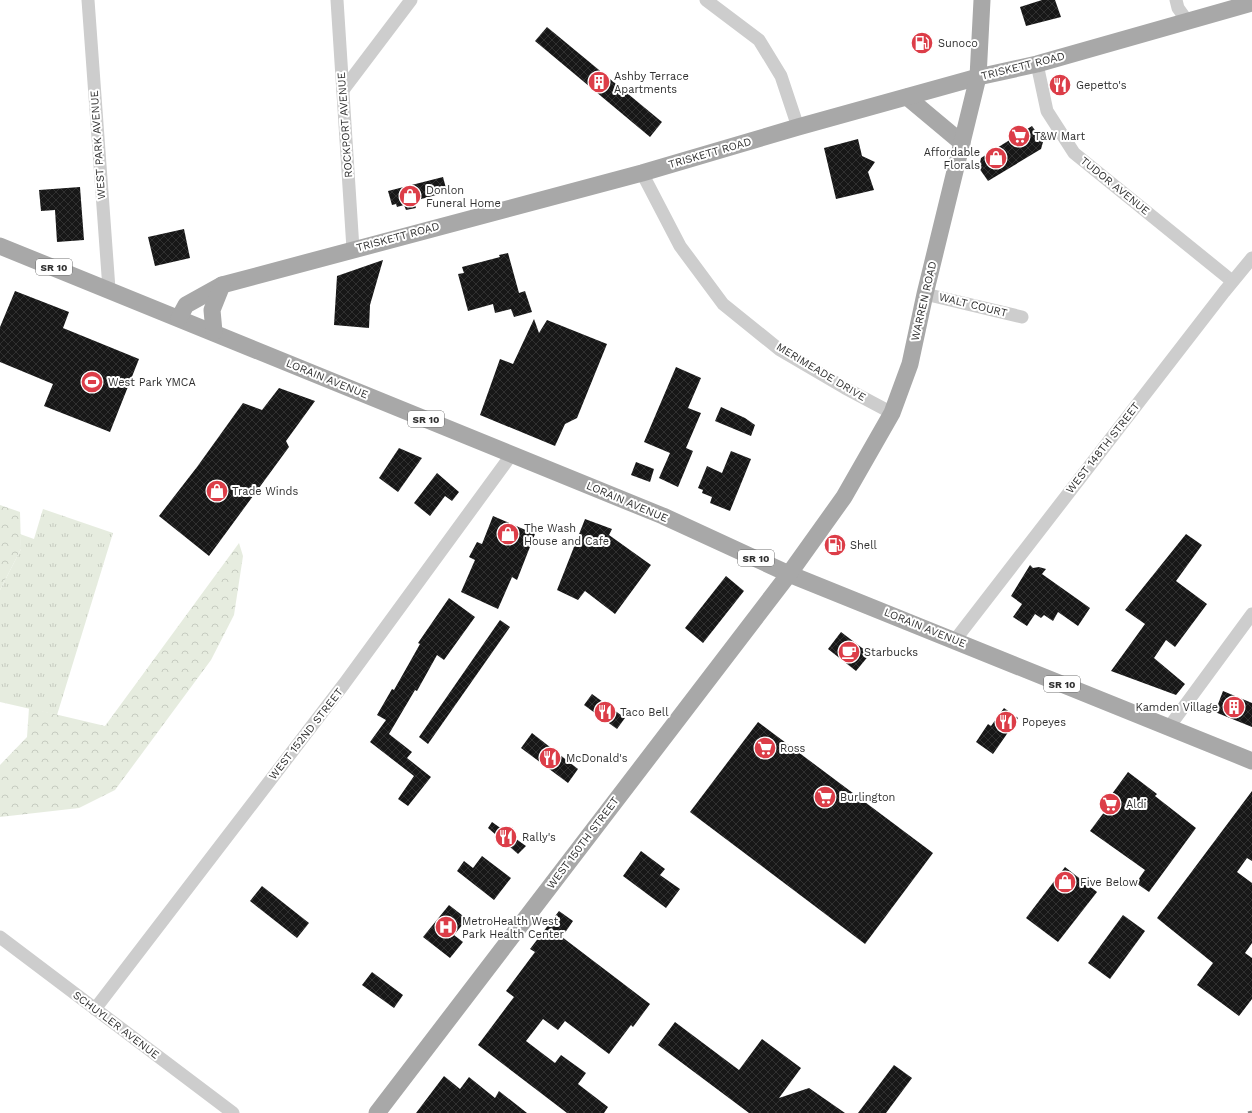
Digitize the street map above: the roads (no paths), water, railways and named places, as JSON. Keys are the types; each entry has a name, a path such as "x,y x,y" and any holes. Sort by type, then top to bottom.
{"main road":[{"name":"WARREN ROAD","path":"789,574 844,497 892,413 910,364 924,294 978,77 982,0"},
{"name":"TRISKETT ROAD","path":"179,318 186,304 222,285 642,173 798,127 978,77 1037,64 1252,3"},
{"path":"907,97 962,143"},
{"name":"LORAIN AVENUE","path":"0,246 109,289 669,519 789,574 1252,761"},
{"path":"214,332 212,310 222,285"},
{"name":"WEST 150TH STREET","path":"377,1113 789,574"}],"street":[{"name":"WEST PARK AVENUE","path":"88,0 109,289"},
{"name":"ROCKPORT AVENUE","path":"337,0 353,249"},
{"path":"343,90 411,0"},
{"path":"706,0 759,40 781,76 798,127"},
{"path":"1176,0 1178,8 1188,22"},
{"name":"TUDOR AVENUE","path":"1037,64 1047,111 1074,153 1232,281"},
{"name":"MERIMEADE DRIVE","path":"642,173 680,246 723,304 780,350 845,388 892,413"},
{"name":"WEST 148TH STREET","path":"955,640 1232,281 1252,258"},
{"name":"WALT COURT","path":"924,294 1022,317"},
{"name":"WEST 152ND STREET","path":"95,1009 344,684 512,454"},
{"path":"1169,727 1252,614"},
{"name":"SCHUYLER AVENUE","path":"0,937 233,1113"}],"railway":[{"path":"1248,1113 1252,1112"}],"place":[{"name":"Sunoco","path":"922,43"},
{"name":"Ashby Terrace Apartments","path":"599,82"},
{"name":"Gepetto's","path":"1060,85"},
{"name":"T&W Mart","path":"1019,136"},
{"name":"Affordable Florals","path":"996,158"},
{"name":"Donlon Funeral Home","path":"410,196"},
{"name":"West Park YMCA","path":"92,382"},
{"name":"Trade Winds","path":"217,491"},
{"name":"The Wash House and Cafe","path":"508,534"},
{"name":"Shell","path":"835,545"},
{"name":"Starbucks","path":"849,652"},
{"name":"Kamden Village","path":"1234,707"},
{"name":"Taco Bell","path":"605,712"},
{"name":"Popeyes","path":"1006,722"},
{"name":"Ross","path":"765,748"},
{"name":"McDonald's","path":"550,758"},
{"name":"Burlington","path":"825,797"},
{"name":"Aldi","path":"1110,804"},
{"name":"Rally's","path":"506,837"},
{"name":"Five Below","path":"1065,882"},
{"name":"MetroHealth West Park Health Center","path":"446,927"}]}
